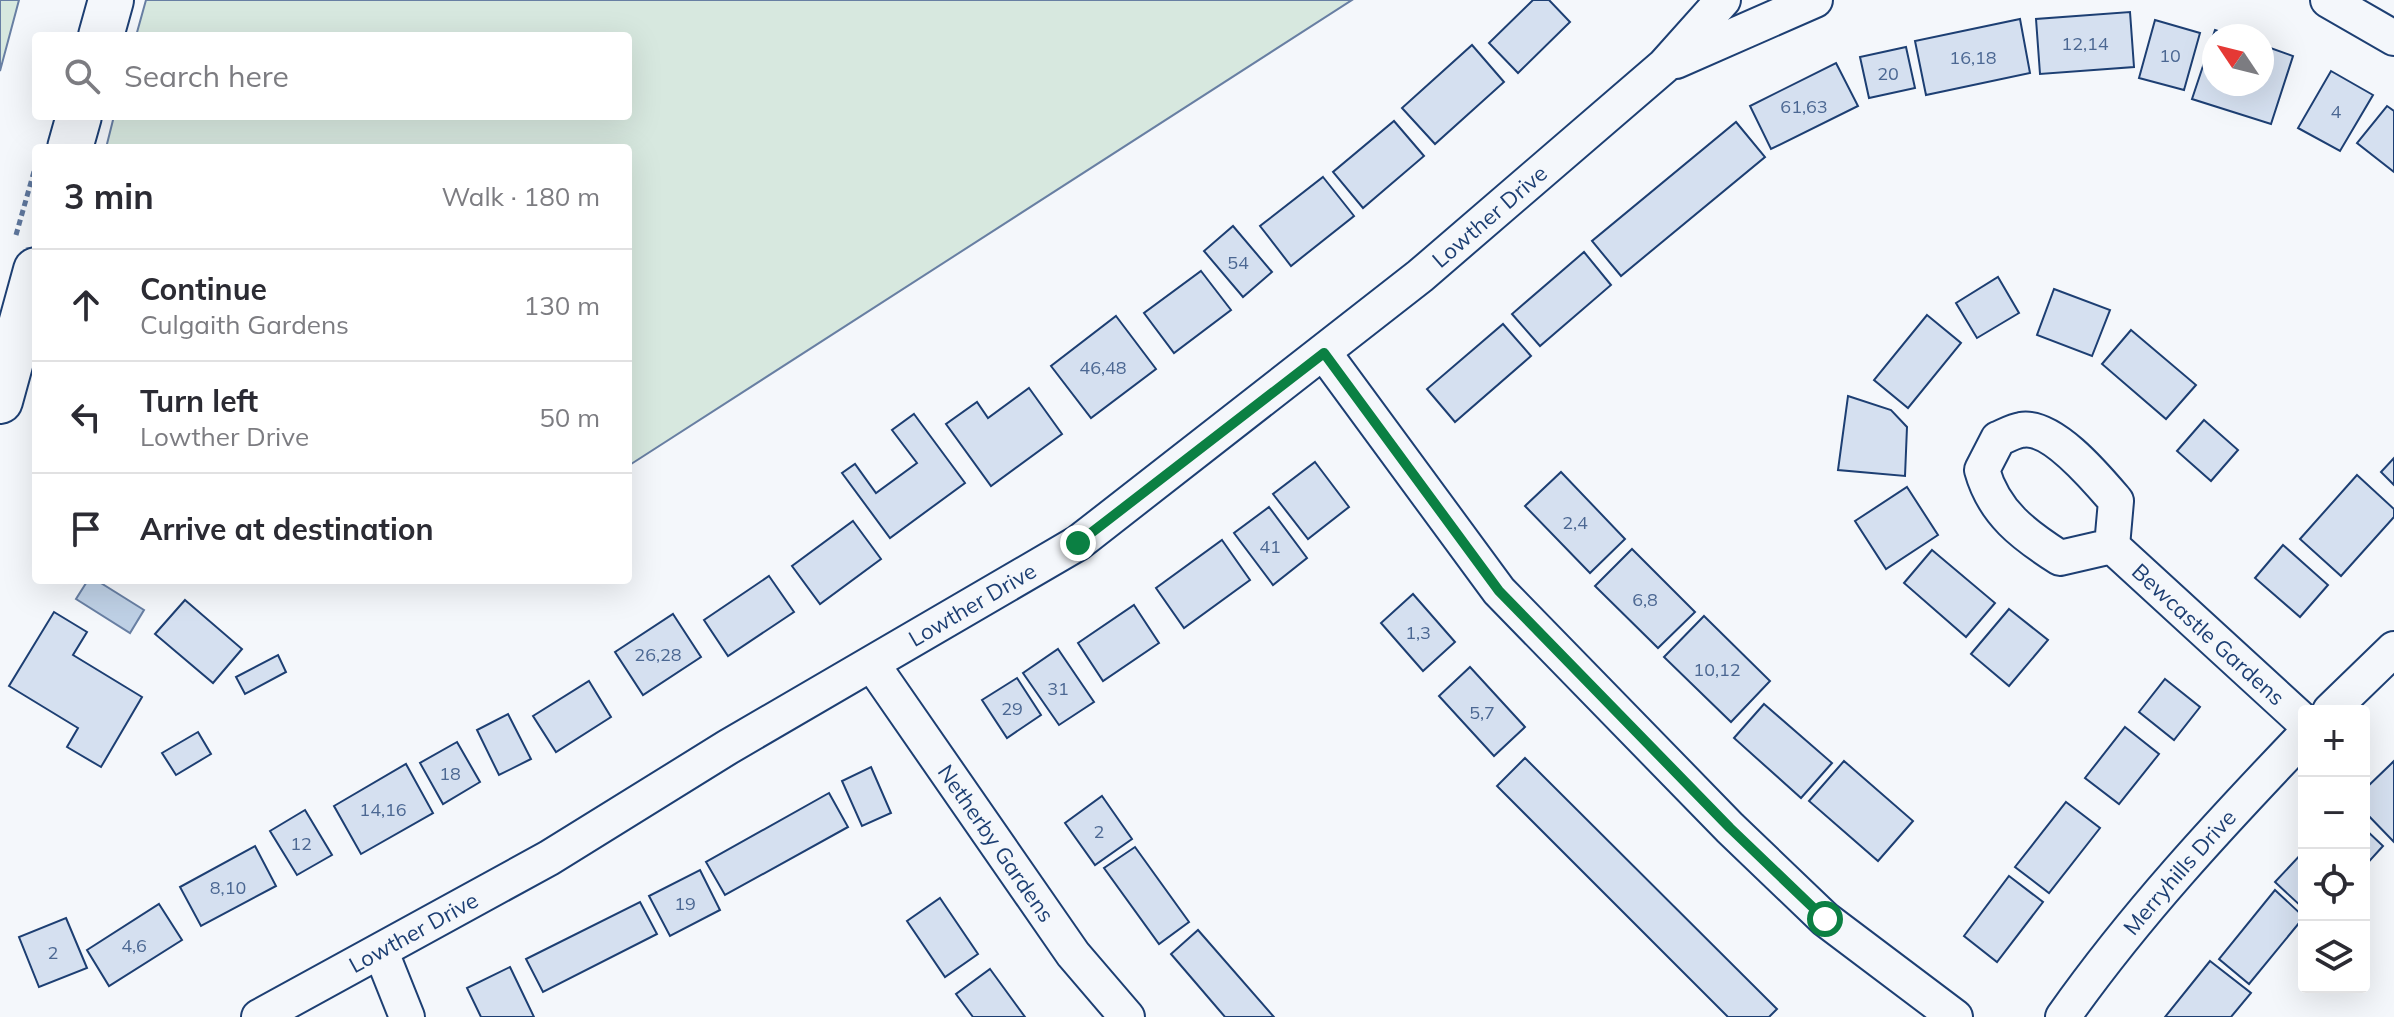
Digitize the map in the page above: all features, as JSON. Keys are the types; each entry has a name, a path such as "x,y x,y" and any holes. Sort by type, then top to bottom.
{"main road":[{"path":"102,32 111,0"},
{"path":"71,144 78,120"},
{"path":"0,401 24,261"}],"street":[{"name":"Lowther Drive","path":"259,1017 549,858 728,747 1078,543 1432,266 1664,66 1723,0"},
{"path":"1664,66 1815,0"},
{"path":"2328,0 2394,38"},
{"path":"1324,353 1499,591 1730,828 1825,919 1955,1017"},
{"name":"Bewcastle Gardens","path":"2112,546 2298,716"},
{"path":"2336,705 2394,649"},
{"name":"Netherby Gardens","path":"872,664 1073,954 1127,1017"},
{"name":"Merryhills Drive","path":"2063,1017 2110,951 2201,843 2298,742"},
{"path":"381,952 407,1017"}],"path":[{"path":"24,261 32,196"}],"shaded area":[{"path":"0,0 19,0 0,71"},
{"path":"146,0 1352,0 632,463 632,144 107,144 113,120 632,120 632,32 137,32"}],"water":[{"path":"85,584 102,584 144,610 130,633 76,599"}],"building":[{"path":"1533,0 1549,0 1570,22 1518,73 1489,43"},
{"path":"2130,12 2134,67 2040,74 2036,19"},
{"path":"2020,19 2030,73 1926,95 1915,41"},
{"path":"2155,20 2200,33 2184,90 2139,78"},
{"path":"1472,45 1504,82 1435,144 1402,108"},
{"path":"1906,47 1915,88 1869,98 1860,57"},
{"path":"2274,49 2293,56 2271,124 2192,99 2202,69 2202,96 2274,96"},
{"path":"1836,63 1858,106 1771,149 1750,106"},
{"path":"2331,71 2373,95 2340,151 2298,128"},
{"path":"2387,106 2394,111 2394,172 2357,143"},
{"path":"1394,121 1424,156 1363,208 1333,172"},
{"path":"1736,122 1765,157 1621,276 1592,241"},
{"path":"1323,177 1354,216 1291,266 1260,226"},
{"path":"1233,226 1272,272 1243,297 1204,251"},
{"path":"1584,252 1611,285 1540,346 1512,314"},
{"path":"1201,271 1231,310 1174,353 1144,313"},
{"path":"1998,277 2019,313 1977,338 1956,303"},
{"path":"2054,289 2110,310 2092,356 2037,335"},
{"path":"1927,315 1961,343 1908,408 1874,380"},
{"path":"1116,316 1156,369 1091,418 1051,366"},
{"path":"1503,324 1531,356 1455,422 1427,389"},
{"path":"2131,330 2196,385 2166,419 2102,364"},
{"path":"1029,388 1062,434 991,486 946,424 977,402 988,418"},
{"path":"1848,396 1891,410 1907,427 1905,476 1838,470"},
{"path":"914,414 965,483 890,538 842,473 855,464 876,493 917,463 892,430"},
{"path":"2204,420 2238,450 2211,481 2177,451"},
{"path":"2394,458 2394,485 2381,472"},
{"path":"1315,462 1349,507 1308,539 1273,494"},
{"path":"1561,472 1625,539 1590,573 1525,506"},
{"path":"2357,475 2394,509 2394,517 2341,576 2300,539"},
{"path":"1907,487 1938,535 1886,569 1855,521"},
{"path":"1269,507 1307,558 1273,585 1234,533"},
{"path":"853,521 881,559 820,604 792,566"},
{"path":"1222,540 1250,580 1184,628 1156,588"},
{"path":"2283,545 2328,585 2300,617 2255,578"},
{"path":"1632,549 1695,612 1658,648 1595,586"},
{"path":"1932,550 1995,603 1966,637 1904,583"},
{"path":"769,576 794,612 728,656 704,620"},
{"path":"1413,594 1455,642 1423,671 1381,623"},
{"path":"185,600 242,649 213,683 155,634"},
{"path":"1134,605 1159,643 1103,681 1078,643"},
{"path":"2009,609 2048,640 2009,686 1971,654"},
{"path":"54,612 87,632 73,655 142,697 101,767 67,747 78,728 9,686"},
{"path":"673,614 701,657 643,695 615,652"},
{"path":"1704,616 1770,681 1731,722 1664,657"},
{"path":"1058,649 1094,702 1059,725 1023,673"},
{"path":"278,655 286,672 245,694 236,677"},
{"path":"1470,667 1525,727 1494,756 1439,696"},
{"path":"1017,678 1041,715 1007,738 982,700"},
{"path":"2165,679 2200,707 2174,740 2139,712"},
{"path":"589,681 611,717 556,752 533,716"},
{"path":"1764,704 1832,763 1801,798 1734,738"},
{"path":"508,714 531,759 499,775 477,730"},
{"path":"2125,727 2159,754 2119,804 2085,778"},
{"path":"198,732 211,754 176,775 162,753"},
{"path":"457,742 480,782 443,804 420,763"},
{"path":"1525,758 1777,1009 1769,1017 1728,1017 1497,786"},
{"path":"1844,761 1913,821 1878,861 1809,801"},
{"path":"2394,761 2394,842 2370,817 2370,784"},
{"path":"406,764 433,813 361,854 334,806"},
{"path":"871,767 891,813 862,826 842,781"},
{"path":"829,793 848,827 725,895 706,862"},
{"path":"1102,796 1132,839 1095,865 1065,823"},
{"path":"2066,802 2100,828 2049,893 2015,867"},
{"path":"305,810 332,855 297,875 270,831"},
{"path":"2370,834 2383,846 2370,860"},
{"path":"255,846 276,886 201,926 180,887"},
{"path":"1135,847 1189,922 1159,944 1104,868"},
{"path":"2298,857 2298,903 2275,882"},
{"path":"700,870 720,910 670,936 649,896"},
{"path":"2009,876 2043,902 1997,962 1964,936"},
{"path":"2275,890 2298,911 2298,924 2249,984 2219,959"},
{"path":"940,898 978,954 945,977 907,921"},
{"path":"640,902 657,934 543,992 526,959"},
{"path":"159,904 182,940 109,986 87,950"},
{"path":"66,918 87,968 39,987 19,937"},
{"path":"1198,930 1274,1017 1225,1017 1171,954"},
{"path":"2210,961 2251,993 2231,1017 2165,1017"},
{"path":"510,967 534,1017 481,1017 467,988"},
{"path":"990,969 1025,1017 973,1017 956,994"}],"route":[{"path":"1078,543 1324,353 1499,591 1730,828 1825,919"}]}
